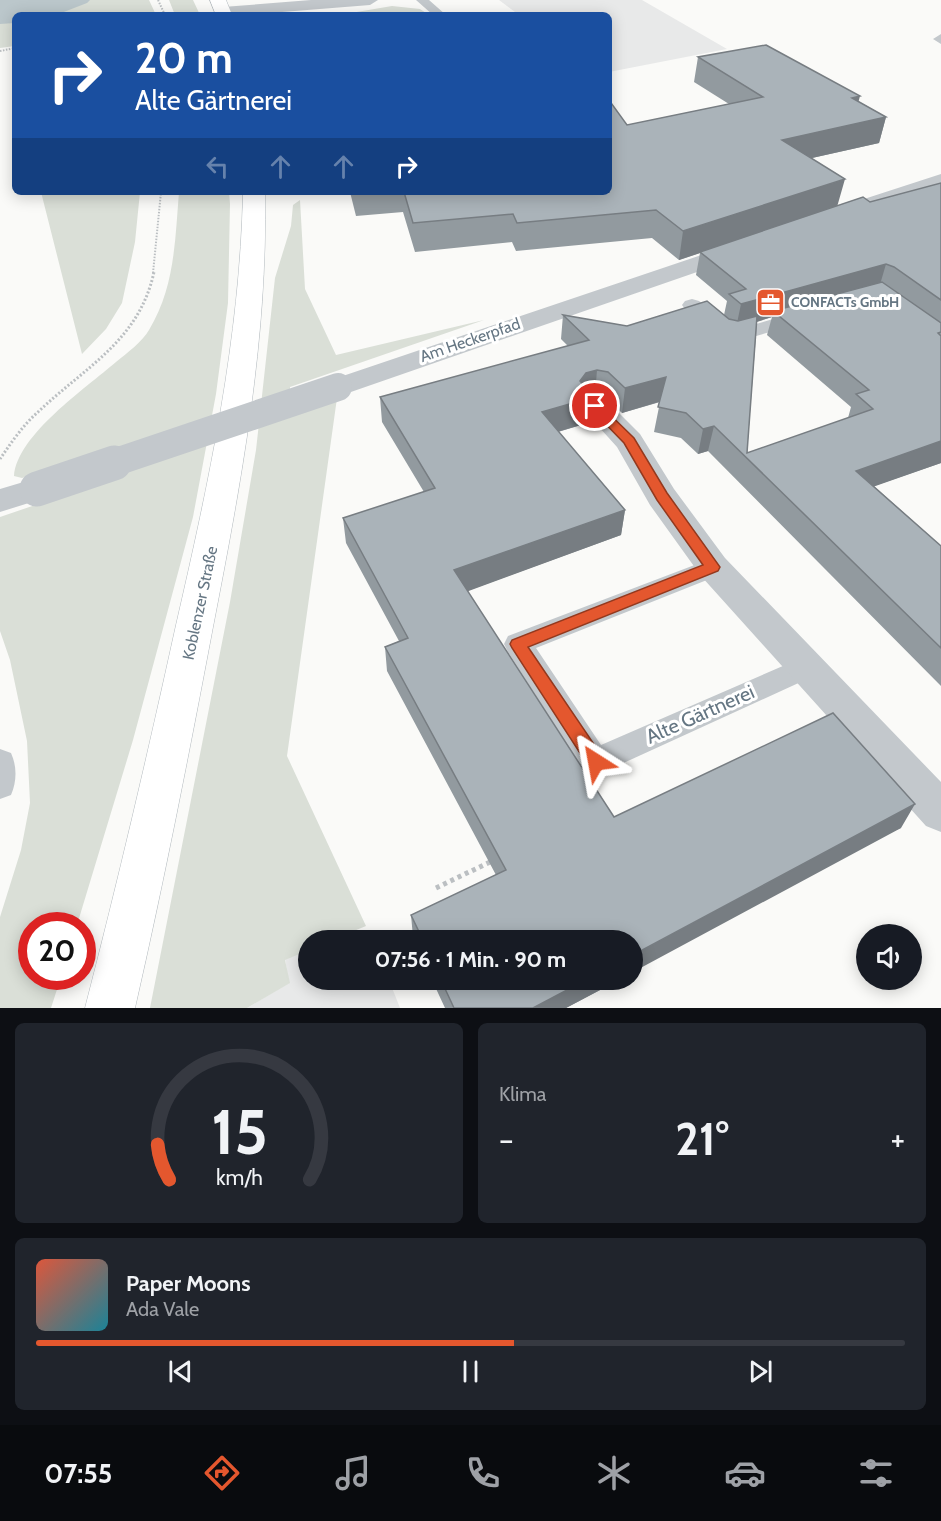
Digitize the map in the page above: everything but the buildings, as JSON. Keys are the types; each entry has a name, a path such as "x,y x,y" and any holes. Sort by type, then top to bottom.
{"main road":[{"name":"Koblenzer Straße","path":"110,1008 147,855 227,472 241,384 254,224 254,195"}],"street":[{"path":"224,10 370,0"},
{"path":"326,12 379,0"},
{"path":"852,211 941,181"},
{"name":"Am Heckerpfad","path":"0,501 766,240"},
{"path":"595,406 629,441 662,496 713,567 941,812"}],"lane":[{"path":"422,0 437,12"},
{"path":"693,305 732,337 822,312"},
{"name":"Alte Gärtnerei","path":"713,567 518,644 596,762 806,667"},
{"path":"0,762 0,785"}],"path":[{"path":"0,459 35,414 118,341 135,319 147,297 152,276 161,195"},
{"path":"436,888 498,858"}],"shaded area":[{"path":"0,0 149,0 155,12 12,12 12,46 0,48"},
{"path":"0,0 90,0 64,12 12,12 12,23 0,24"},
{"path":"169,0 193,0 199,12 174,12"},
{"path":"499,0 642,0 727,49 612,71 612,12 515,12"},
{"path":"392,6 420,9 424,12 357,12"},
{"path":"42,195 140,195 135,242 122,303 106,329 82,354"},
{"path":"179,195 229,195 228,303 216,394 193,517 133,740 81,912 18,912 18,990 57,990 51,1008 0,1008 0,917 21,850 30,803 27,741 10,660 0,631 0,517 91,486 102,452 22,478 14,476 18,460 40,429 71,399 134,347 149,330 164,297 172,263"},
{"path":"300,200 305,289 336,355 484,320 290,387 290,414 337,398 287,756 366,926 356,930 298,930 298,955 285,960 290,983 247,1008 150,1008 230,602 256,450 275,278 291,226 293,205"},
{"path":"298,954 298,990 393,990 400,1008 247,1008 289,983 285,959"}],"place":[{"name":"CONFACTs GmbH","path":"770,302"}],"route":[{"path":"595,406 629,441 662,496 713,567 518,644 596,762"}]}
